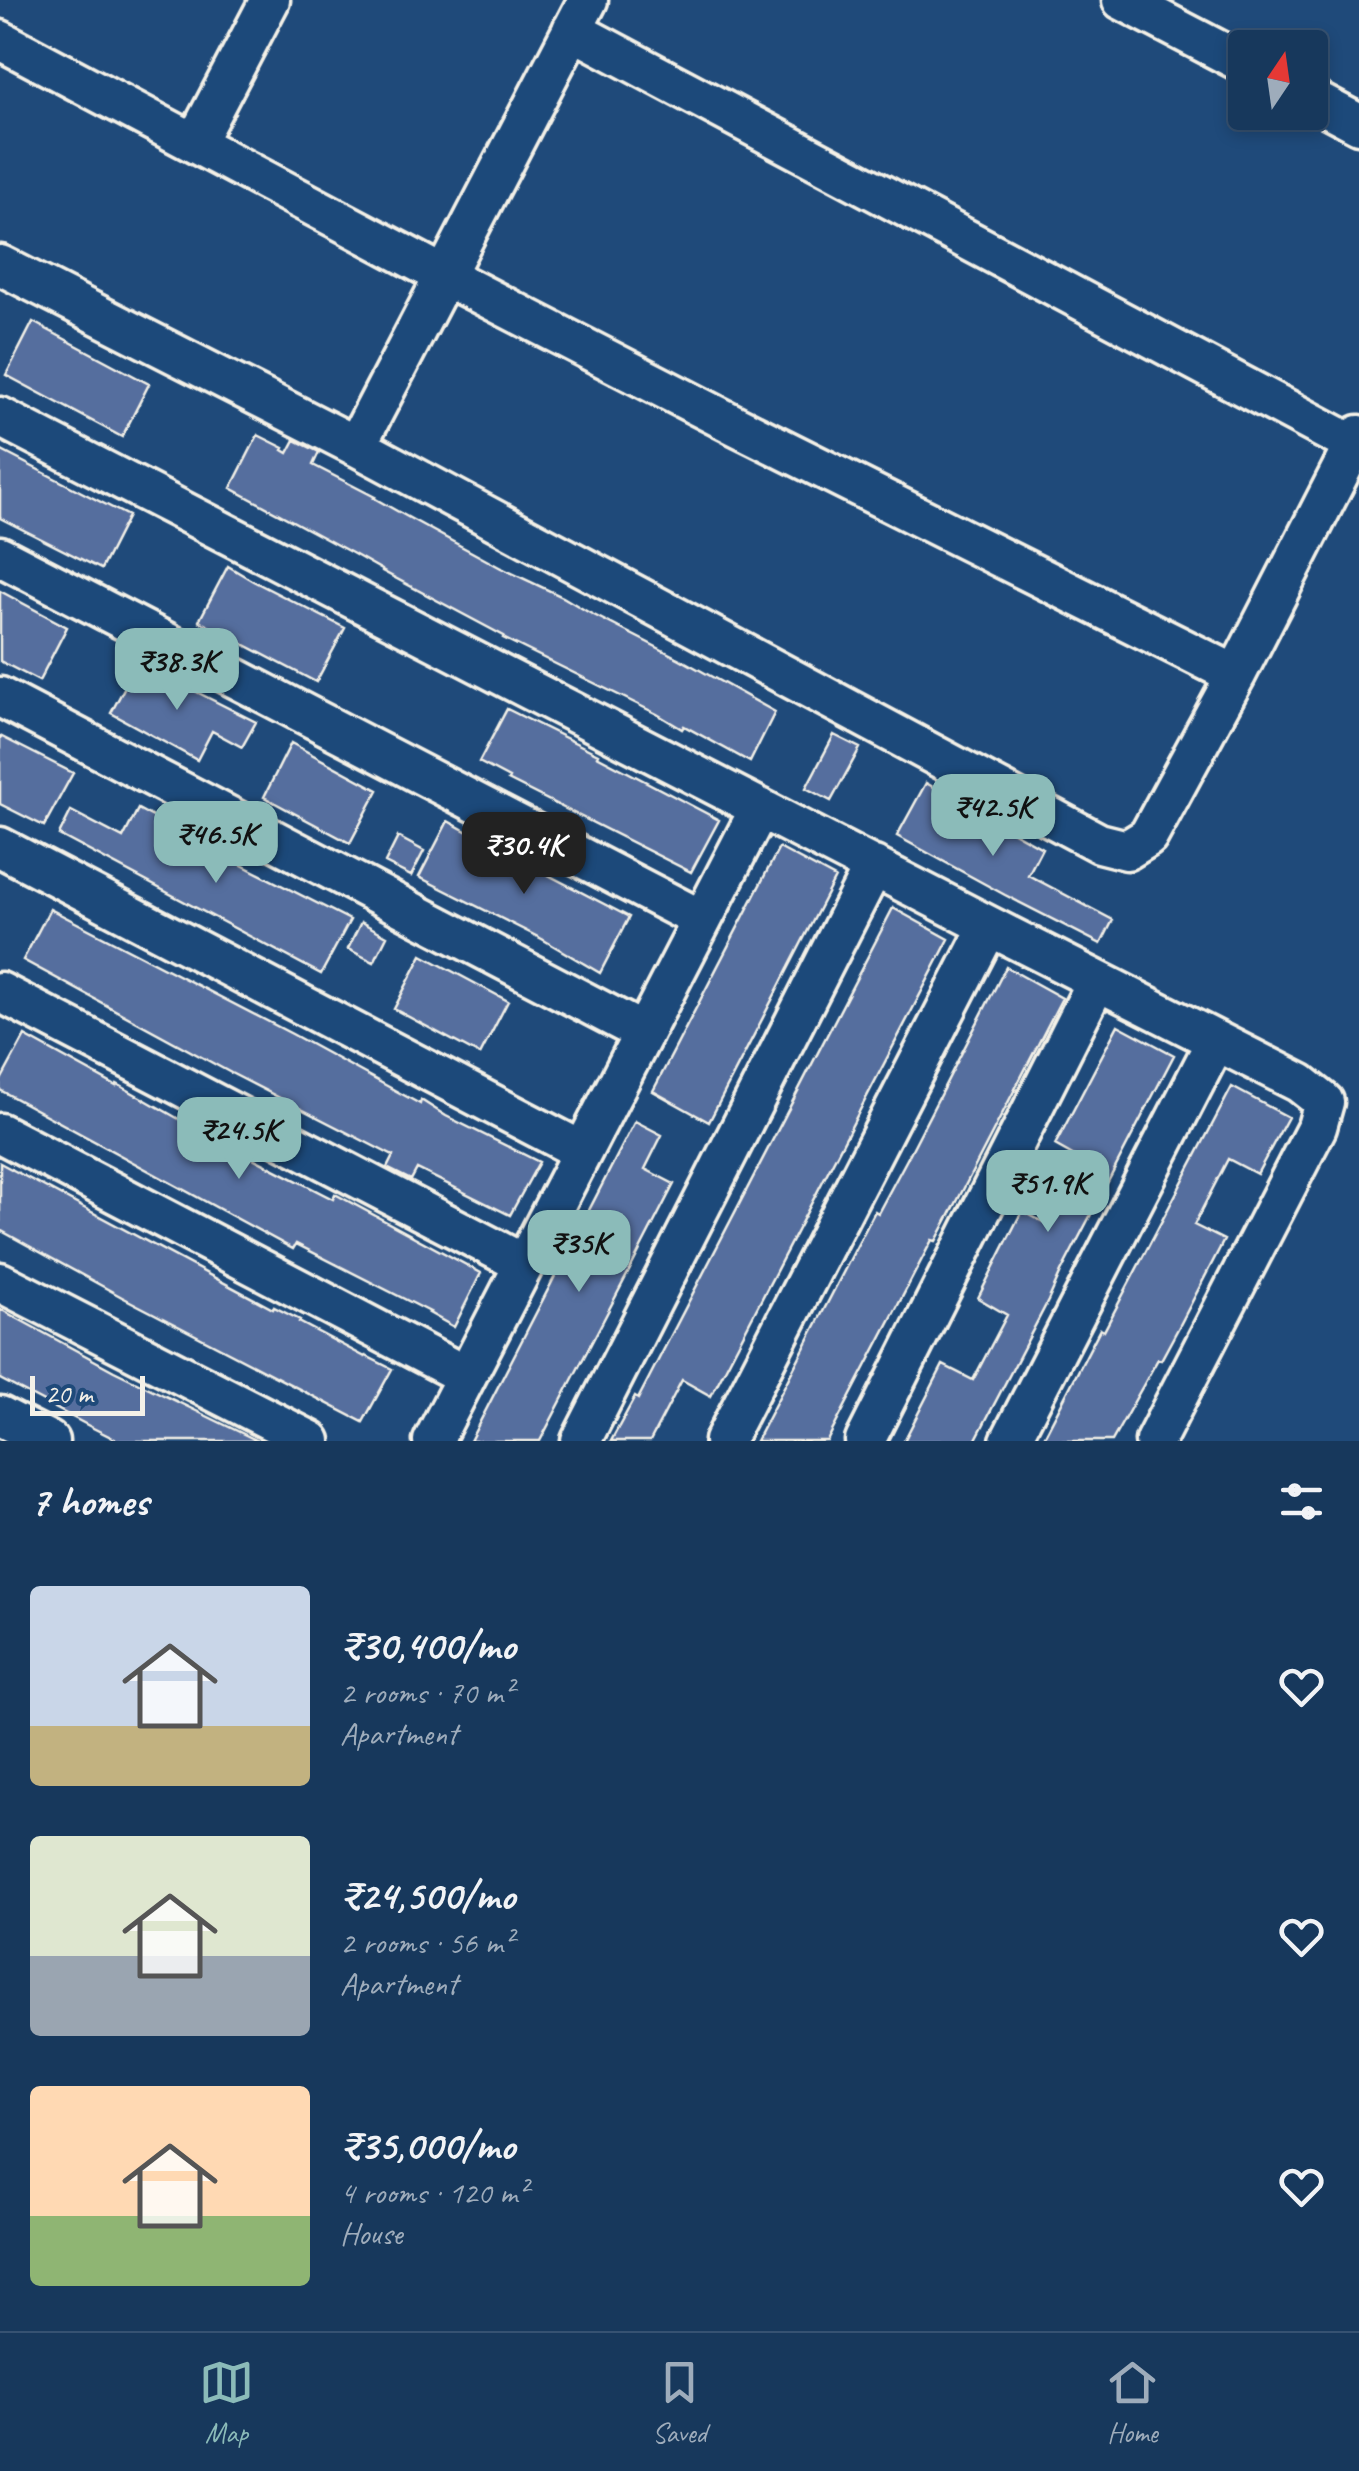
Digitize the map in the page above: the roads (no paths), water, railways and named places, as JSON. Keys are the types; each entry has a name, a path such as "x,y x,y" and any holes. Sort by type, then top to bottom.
{"street":[{"path":"195,143 270,0"},
{"path":"1122,0 1228,55"},
{"path":"0,264 356,446 1099,843 1127,850 1148,837 1236,676 1356,440 580,15 356,446"},
{"path":"0,40 772,444 1236,676"},
{"path":"1328,108 1359,124"},
{"path":"0,417 1300,1082 1324,1102 1317,1126 1155,1441"},
{"path":"0,556 702,920"},
{"path":"0,698 644,1033"},
{"path":"432,1441 760,808"},
{"path":"0,847 582,1150"},
{"path":"580,1441 874,866"},
{"path":"724,1441 989,926"},
{"path":"865,1441 1097,980"},
{"path":"0,992 524,1264"},
{"path":"1010,1441 1216,1040"},
{"path":"0,1133 466,1376"},
{"path":"0,1282 311,1441"},
{"path":"2,1421 49,1441"}]}
